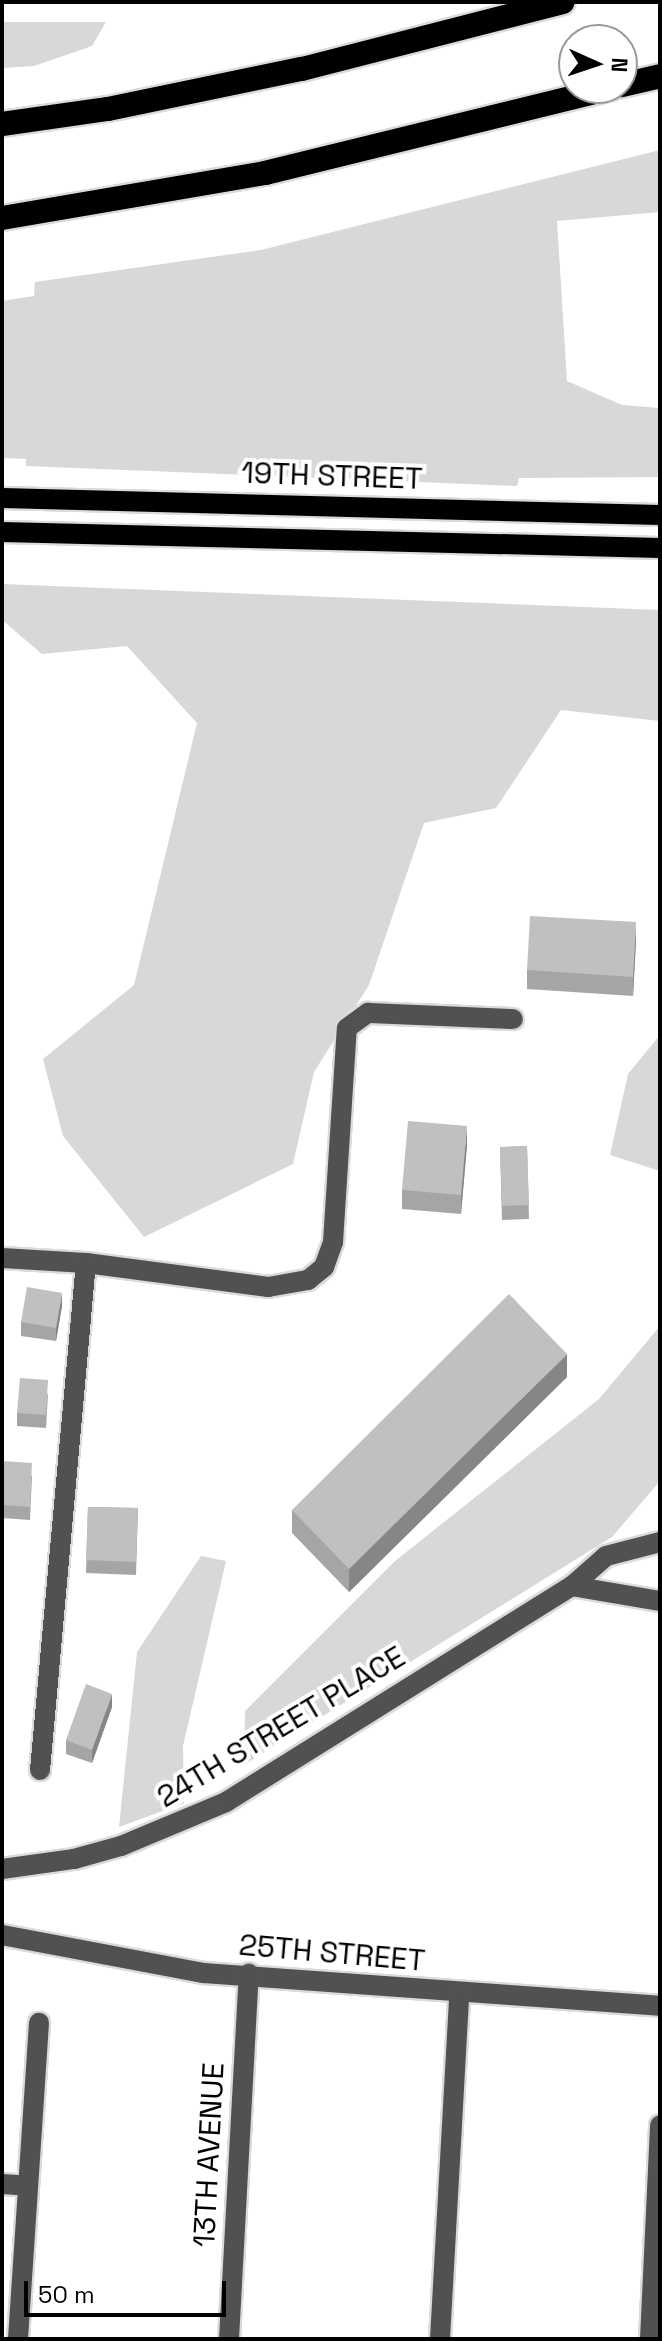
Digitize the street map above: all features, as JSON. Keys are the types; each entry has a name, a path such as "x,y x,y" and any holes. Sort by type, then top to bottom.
{"highway":[{"path":"2,124 108,109 302,69 563,2"},
{"path":"638,81 660,76"},
{"path":"2,218 150,197 265,173 558,101"}],"main road":[{"name":"19TH STREET","path":"2,498 660,515"},
{"path":"2,532 660,548"}],"street":[{"path":"2,1258 86,1263 268,1287 308,1280 324,1267 333,1242 347,1028 368,1013 513,1019"},
{"path":"40,1770 86,1263"},
{"name":"24TH STREET PLACE","path":"2,1869 74,1859 121,1846 226,1802 572,1586 606,1556 660,1542"},
{"path":"572,1586 660,1601"},
{"name":"25TH STREET","path":"2,1935 203,1973 249,1974 459,1994 660,2006"},
{"name":"13TH AVENUE","path":"229,2339 249,1974"},
{"path":"440,2339 459,1994"},
{"path":"18,2339 39,2023"},
{"path":"650,2339 660,2125"},
{"path":"2,2184 28,2186"}],"shaded area":[{"path":"2,22 106,22 92,46 34,66 2,68"},
{"path":"660,150 660,212 557,221 567,381 622,405 660,408 660,477 519,478 517,486 26,466 26,459 2,458 2,301 34,296 35,282 261,250"},
{"path":"2,584 660,610 660,721 561,710 496,808 424,823 369,985 314,1072 293,1164 144,1237 63,1136 43,1059 134,985 197,723 127,646 42,654 2,620"},
{"path":"660,1035 660,1171 610,1155 628,1074"},
{"path":"660,1326 660,1481 612,1537 244,1765 245,1711 395,1561 599,1399"},
{"path":"201,1556 226,1561 183,1746 184,1803 119,1827 137,1652"}],"building":[{"path":"530,916 636,922 633,977 527,970"},
{"path":"408,1121 467,1126 461,1195 402,1190"},
{"path":"527,1146 529,1205 502,1206 500,1147"},
{"path":"27,1287 62,1293 56,1328 21,1322"},
{"path":"509,1294 567,1354 349,1569 292,1510"},
{"path":"20,1378 48,1380 46,1415 17,1413"},
{"path":"2,1461 32,1463 30,1507 2,1505"},
{"path":"88,1507 138,1508 136,1562 86,1560"},
{"path":"86,1684 112,1694 92,1750 66,1740"}]}
